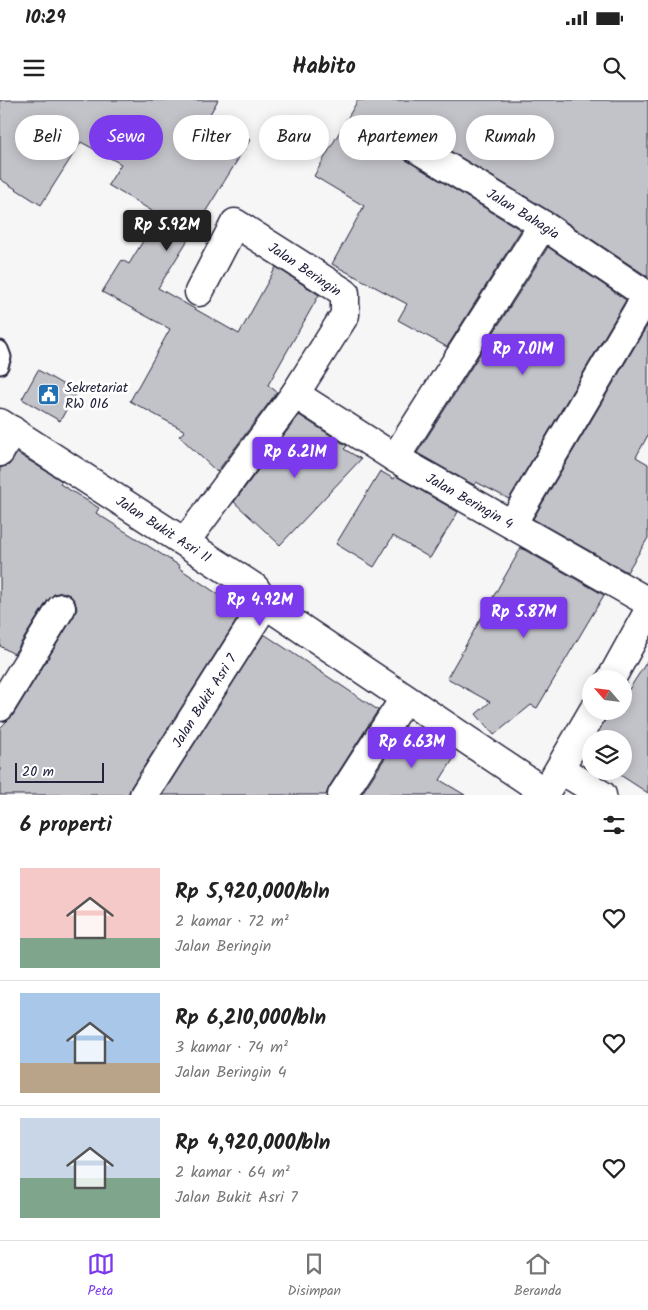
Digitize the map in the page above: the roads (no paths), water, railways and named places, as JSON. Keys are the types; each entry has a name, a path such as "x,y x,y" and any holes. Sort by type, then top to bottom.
{"street":[{"name":"Jalan Bahagia","path":"436,160 543,225 648,295"},
{"name":"Jalan Beringin","path":"199,292 235,223 345,293 345,315 294,394"},
{"path":"395,458 543,225"},
{"path":"512,524 648,295"},
{"path":"185,542 294,394"},
{"name":"Jalan Beringin 4","path":"294,394 395,458 648,602"},
{"name":"Jalan Bukit Asri 11","path":"4,435 185,542 254,588 265,604 545,794"},
{"name":"Jalan Bukit Asri 7","path":"144,795 265,604"},
{"path":"1,704 61,608"},
{"path":"616,670 648,612"},
{"path":"342,795 404,699"},
{"path":"545,794 588,720"},
{"path":"560,769 602,795"}],"lane":[{"path":"0,349 3,357 0,366"}],"place":[{"name":"Sekretariat RW 016","path":"49,395"}]}
